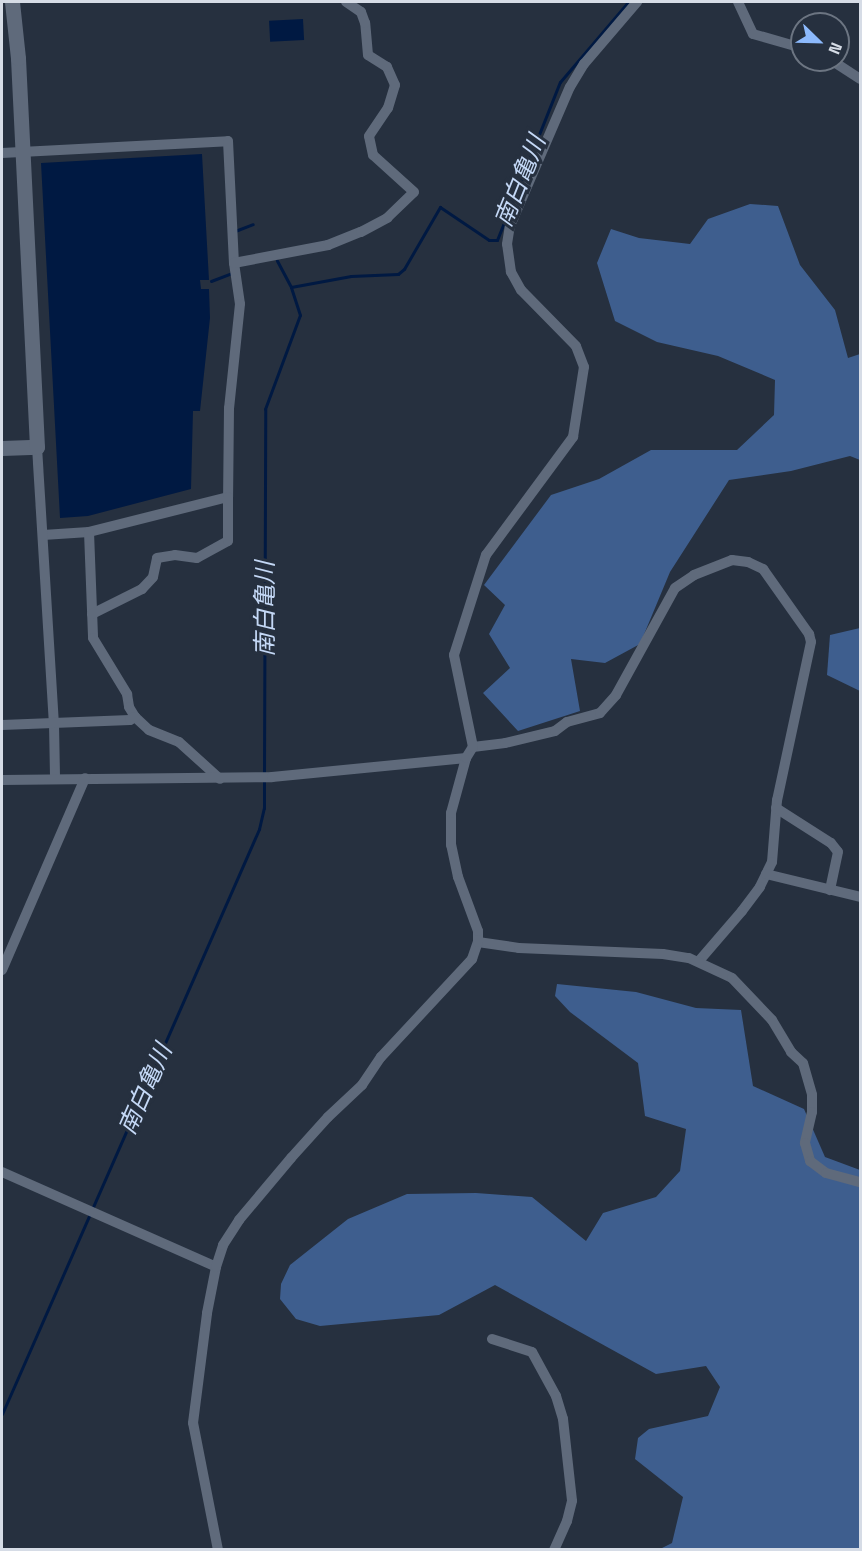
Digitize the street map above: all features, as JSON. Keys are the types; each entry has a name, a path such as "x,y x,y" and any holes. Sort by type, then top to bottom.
{"street":[{"path":"12,2 54,724 55,778"},
{"path":"234,263 328,245 361,232 387,218 414,192 374,155 369,136 388,108 395,85 387,67 368,55 365,23 361,12 346,2"},
{"path":"218,1550 193,1423 207,1313 216,1267 224,1245 239,1220 328,1116 362,1085 381,1057 472,959 478,942 478,931 458,877 451,846 451,813 466,758 473,747 454,655 486,555 573,437 582,394 584,367 576,346 521,290 511,272 507,244 510,226 570,87 584,64 637,2"},
{"path":"738,2 753,34 790,45"},
{"path":"2,153 228,141 234,263 240,304 229,408 228,541 197,558 175,555 157,558 153,577 142,589 92,614"},
{"path":"2,448 37,447"},
{"path":"43,535 89,532 228,497"},
{"path":"89,532 93,638 127,694 135,717 149,730 178,742 220,779"},
{"path":"473,747 506,743 555,731 567,722 600,713 616,695 675,588 694,575 732,560 748,561 763,569 809,634 811,642 776,808 774,852 766,874 742,911 699,961"},
{"path":"2,725 54,724 135,717"},
{"path":"2,780 272,777 466,758"},
{"path":"2,970 85,778"},
{"path":"776,808 831,843 838,852 830,890"},
{"path":"766,874 861,897"},
{"path":"478,942 519,948 663,954 699,961 732,978 772,1020 791,1052 803,1063 812,1095 813,1112 805,1143 810,1161 826,1173 861,1182"},
{"path":"2,1172 216,1267"},
{"path":"492,1339 532,1352 556,1396 563,1419 572,1501 567,1521 554,1550"}],"shaded area":[{"path":"303,19 304,40 270,42 269,21"},
{"path":"202,154 209,280 200,280 201,289 209,289 210,318 200,411 193,411 191,489 88,516 60,518 41,163"},
{"path":"750,204 778,206 800,265 835,310 848,358 860,354 860,460 850,456 791,471 729,480 670,572 640,644 605,663 571,659 580,711 518,731 483,693 510,668 489,634 505,605 484,585 551,495 599,479 651,450 737,450 774,415 775,380 718,356 657,342 615,321 597,263 611,229 639,238 690,244 708,219"},
{"path":"860,628 860,691 827,675 830,635"},
{"path":"557,984 636,992 696,1008 741,1010 753,1086 804,1109 825,1157 860,1170 860,1549 660,1549 672,1543 683,1497 635,1459 638,1438 649,1429 708,1416 720,1387 706,1366 656,1374 495,1285 439,1315 320,1326 296,1319 280,1299 281,1284 290,1265 348,1219 407,1194 476,1193 532,1197 586,1241 603,1213 656,1197 680,1171 686,1129 645,1116 638,1063 570,1012 555,996"}],"waterway":[{"name":"南白亀川","path":"291,287 351,276 398,274 404,269 440,207 489,240 497,240 560,82 628,2"},
{"path":"235,231 253,224"},
{"name":"南白亀川","path":"264,774 265,409 300,315 291,287 277,261"},
{"path":"211,281 232,273"},
{"name":"南白亀川","path":"2,1414 259,829 264,808 264,781"}]}
